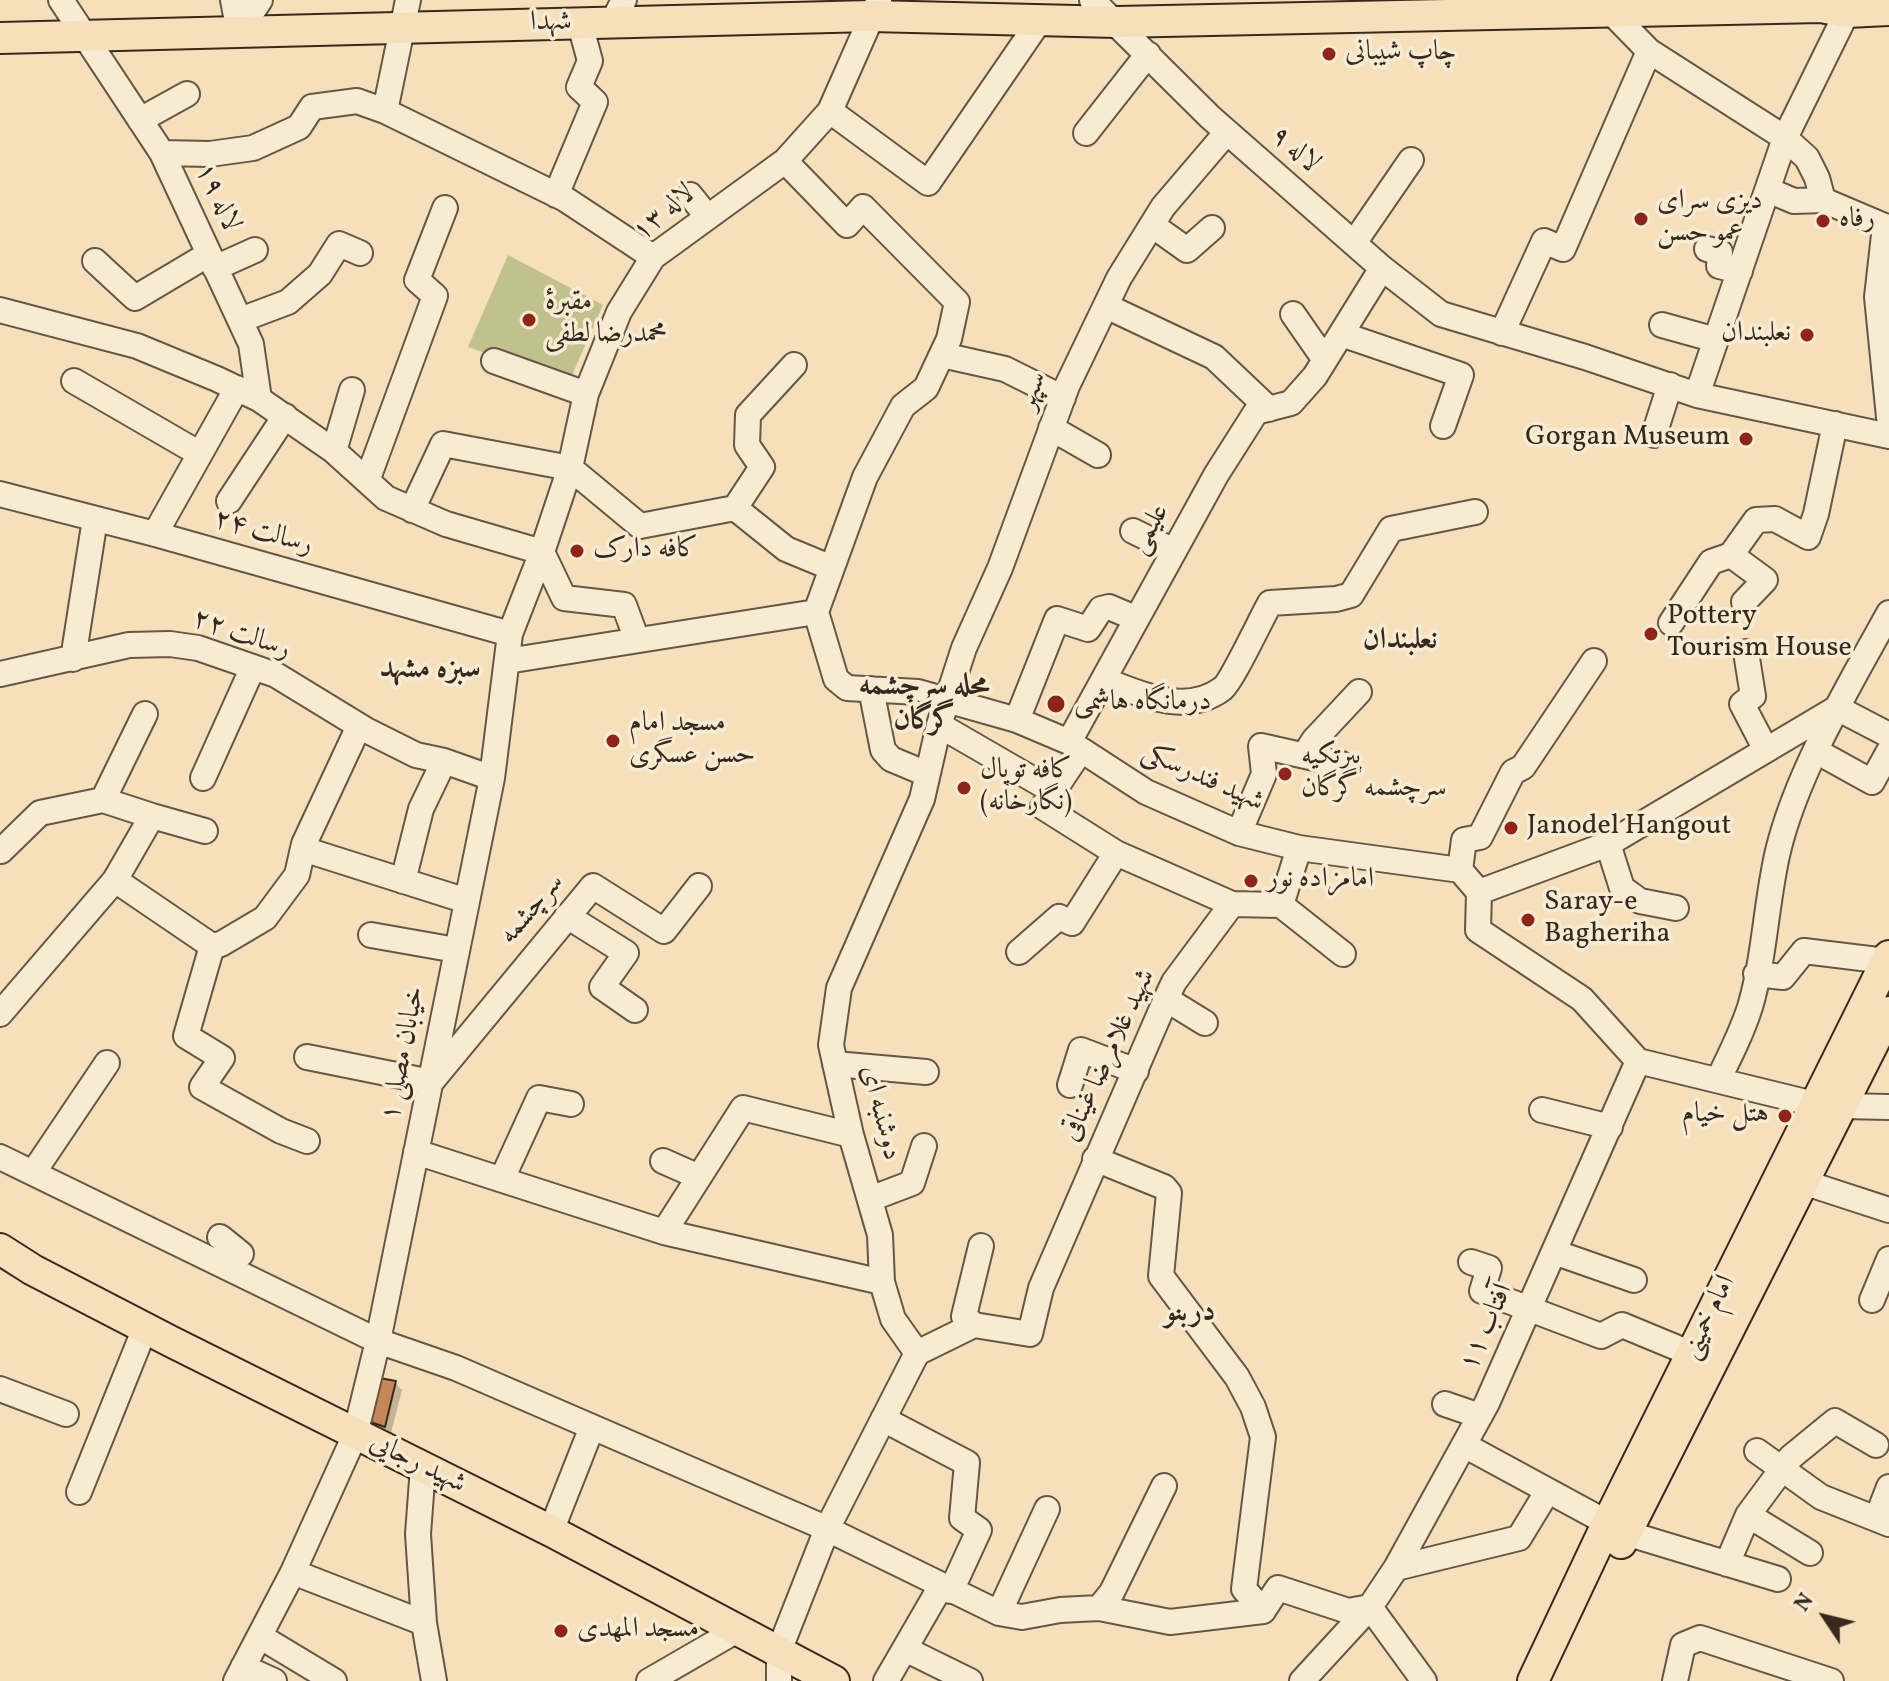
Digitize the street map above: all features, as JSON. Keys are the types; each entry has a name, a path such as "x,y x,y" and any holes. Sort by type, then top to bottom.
{"main road":[{"name":"شهدا","path":"0,38 239,32 406,14 580,24 618,12 875,8 1040,20 1117,22 1251,10 1534,7 1611,12 1717,5 1889,10"},
{"name":"امام خمینی","path":"1533,1681 1803,1182 1888,959"},
{"name":"امام خمینی","path":"1552,1681 1692,1354 1889,1012"},
{"name":"شهید رجایی","path":"0,1249 33,1270 145,1328 551,1531 739,1629 779,1666 834,1681"},
{"path":"0,1281 33,1270"}],"street":[{"name":"۱۹ لاله","path":"61,0 162,153 251,344 248,394"},
{"path":"233,0 239,32"},
{"path":"239,32 260,0"},
{"name":"۹ لاله","path":"1092,0 1227,132 1382,268 1441,314 1502,333"},
{"path":"1697,395 1785,138 1839,7"},
{"name":"لاله ۱۳","path":"507,661 510,634 570,468 586,394 619,312 653,257 785,161 830,111 875,8"},
{"path":"1611,12 1649,51 1785,138 1807,158 1820,189 1887,227 1877,297 1889,417"},
{"path":"385,111 406,14"},
{"path":"830,111 928,183 1040,20"},
{"path":"560,197 595,102 579,87 590,61 580,24"},
{"path":"1649,51 1563,249 1544,241 1502,333 1697,395 1889,436"},
{"path":"1086,133 1148,54"},
{"path":"140,120 187,94"},
{"path":"162,153 210,154 253,148 299,127 312,107 357,101 385,111 560,197 653,257"},
{"name":"سپهر","path":"946,701 964,648 1000,568 1063,398 1119,278 1163,207 1227,132"},
{"path":"1354,243 1411,160"},
{"path":"507,661 816,612 865,477 903,406 926,388 949,339 957,302 863,207 847,225 785,161"},
{"path":"1768,190 1794,201 1820,189"},
{"path":"690,195 707,216"},
{"path":"367,481 435,296 417,280 445,208"},
{"path":"1152,225 1187,250 1212,228"},
{"path":"240,320 288,302 320,274 339,244 360,253"},
{"path":"1707,249 1720,252 1719,266 1740,271"},
{"path":"95,261 135,298 212,261 255,250"},
{"name":"علیمی","path":"1048,799 1135,618 1216,475 1256,412 1291,403 1320,368 1382,268"},
{"path":"1106,306 1214,357 1269,409"},
{"path":"0,310 137,346 248,394 334,451 386,498 446,524 542,552 564,598 624,605 637,640"},
{"path":"1293,314 1320,368"},
{"path":"1662,325 1716,340"},
{"path":"1341,334 1461,375 1443,426"},
{"path":"942,355 1005,369 1063,398"},
{"path":"494,361 586,394"},
{"path":"412,510 443,444 570,468 640,526 735,508 762,467 747,445 748,415 794,365"},
{"path":"74,381 200,454"},
{"path":"1654,435 1670,385"},
{"path":"334,451 352,390"},
{"path":"155,534 200,454 248,394"},
{"path":"229,501 285,416"},
{"path":"1671,623 1711,562 1731,555 1756,520 1775,519 1808,537 1816,514 1835,424"},
{"path":"1051,428 1098,455"},
{"name":"۲۴ رسالت","path":"0,494 155,534 510,634"},
{"path":"735,508 786,549 832,568"},
{"path":"1104,680 1154,699 1193,702 1224,688 1270,603 1336,599 1351,595 1391,529 1475,512"},
{"path":"73,659 95,519"},
{"path":"1133,531 1174,551"},
{"path":"1731,555 1765,580 1744,602"},
{"path":"1017,720 1057,619 1088,629 1101,609 1109,607 1135,618"},
{"name":"شهید فندرسکی","path":"816,612 836,679 847,688 918,692 1017,720 1075,746 1146,792 1239,833 1299,848 1460,870"},
{"path":"1718,1080 1735,1048 1750,1006 1778,849 1804,777 1837,708 1889,614"},
{"name":"۲۲ رسالت","path":"0,674 129,645 170,644 198,648 276,675 359,726 416,755 492,778"},
{"path":"1746,652 1753,696 1742,704 1766,750"},
{"name":"خیابان مصلی ۱","path":"239,1674 293,1572 355,1435 378,1341 492,778 507,661"},
{"path":"1594,661 1523,767 1513,772 1480,837 1464,840 1460,870 1479,892 1478,930 1582,999 1638,1061 1831,1108 1889,1107"},
{"path":"203,778 253,667"},
{"path":"871,689 883,750 891,759 927,774"},
{"path":"1305,754 1314,740 1359,692"},
{"name":"دوشنبه ای","path":"917,1353 893,1319 882,1282 880,1235 851,1135 831,1045 839,988 922,799 946,701"},
{"path":"1837,708 1889,735"},
{"path":"1479,892 1608,844 1837,708"},
{"path":"103,800 145,714"},
{"path":"939,725 1048,799 1116,853 1232,904 1281,905 1343,954"},
{"path":"115,880 212,946 221,944 265,918 297,875 303,849 359,726"},
{"path":"1239,833 1264,774 1261,746 1341,764"},
{"path":"1816,751 1872,782 1889,751"},
{"path":"403,881 421,809 444,761"},
{"path":"1,851 40,813 103,800 205,831"},
{"path":"0,1014 115,880 152,816"},
{"path":"1608,844 1622,888 1640,901 1676,908"},
{"path":"1281,905 1299,848"},
{"path":"303,849 467,901"},
{"path":"1019,952 1059,917 1072,923 1116,853"},
{"name":"سرچشمه","path":"431,1082 593,886 664,931 699,886"},
{"name":"شهید غلامرضا غیناقی","path":"974,1325 1030,1334 1041,1288 1166,999 1174,982 1232,904"},
{"path":"567,916 626,953 602,987 635,1010"},
{"path":"371,935 456,950"},
{"path":"212,946 186,1036 222,1058 202,1087 281,1131 307,1141"},
{"path":"1756,974 1783,977 1804,951 1888,959"},
{"path":"1166,999 1205,1023"},
{"path":"1070,1085 1081,1050 1136,1071"},
{"path":"307,1057 431,1082"},
{"name":"آفتاب ۱۱","path":"1302,1681 1370,1607 1396,1568 1480,1416 1530,1310 1638,1061"},
{"path":"33,1173 107,1063"},
{"path":"835,1064 926,1072"},
{"path":"502,1179 539,1098 571,1104"},
{"path":"664,1232 699,1177 708,1142 743,1108 851,1135"},
{"path":"1542,1110 1610,1127"},
{"path":"870,1199 912,1183 924,1146"},
{"path":"416,1152 664,1232 882,1282"},
{"path":"0,1157 378,1341 456,1368 827,1529 999,1613 1022,1617 1060,1610 1099,1608 1170,1622 1263,1611"},
{"path":"1095,1159 1164,1187 1169,1193 1161,1276 1237,1377 1253,1407 1263,1437 1244,1589 1263,1611"},
{"path":"663,1161 699,1177"},
{"path":"1803,1182 1889,1210"},
{"path":"220,1237 241,1254"},
{"path":"779,1666 827,1529 917,1353 974,1325 964,1316 981,1246"},
{"path":"1554,1252 1634,1280"},
{"path":"1872,1300 1889,1259"},
{"path":"1471,1262 1489,1268 1482,1291 1601,1336 1622,1325 1692,1354"},
{"path":"79,1492 145,1328"},
{"path":"0,1389 66,1414"},
{"path":"1445,1404 1480,1416"},
{"path":"883,1419 967,1463 962,1518 979,1530 886,1681"},
{"path":"1727,1564 1748,1515 1781,1470 1791,1457 1835,1421 1876,1445"},
{"path":"551,1531 592,1427"},
{"path":"1464,1445 1617,1528 1778,1579"},
{"path":"1757,1451 1821,1497 1883,1521 1889,1487"},
{"path":"423,1467 418,1534 424,1623 434,1681"},
{"path":"1099,1608 1112,1592 1164,1486"},
{"path":"1396,1568 1519,1538 1547,1492"},
{"path":"999,1613 1047,1509"},
{"path":"1748,1515 1810,1553"},
{"path":"293,1572 424,1623"},
{"path":"1263,1611 1278,1588 1348,1611 1370,1607 1424,1681"},
{"path":"649,1681 739,1629"},
{"path":"261,1637 334,1681"},
{"path":"1675,1681 1683,1645 1700,1638 1831,1681"},
{"path":"905,1649 970,1681"},
{"path":"239,1674 274,1681"}],"green space":[{"path":"508,255 603,305 569,382 468,347"}],"building":[{"path":"369,1376 396,1381 385,1427 362,1419"}],"place":[{"name":"چاپ شیبانی","path":"1329,54"},
{"name":"دیزی سرای عمو حسن","path":"1641,219"},
{"name":"رفاه","path":"1823,221"},
{"name":"مقبرهٔ محمدرضا لطفی","path":"529,320"},
{"name":"نعلبندان","path":"1807,335"},
{"name":"Gorgan Museum","path":"1746,439"},
{"name":"کافه دارک","path":"577,551"},
{"name":"Pottery Tourism House","path":"1651,634"},
{"name":"درمانگاه هاشمی","path":"1056,704"},
{"name":"مسجد امام حسن عسگری","path":"613,741"},
{"name":"پیرتکیه سرچشمه گرگان","path":"1285,774"},
{"name":"کافه توپال (نگارخانه)","path":"964,788"},
{"name":"Janodel Hangout","path":"1511,828"},
{"name":"امامزاده نور","path":"1251,881"},
{"name":"Saray-e Bagheriha","path":"1528,920"},
{"name":"هتل خیام","path":"1785,1116"},
{"name":"مسجد المهدی","path":"561,1631"}],"district":[{"name":"نعلبندان","path":"1400,642"},
{"name":"سبزه مشهد","path":"430,671"},
{"name":"محله سرچشمه گرگان","path":"924,705"},
{"name":"دربنو","path":"1190,1314"}]}
